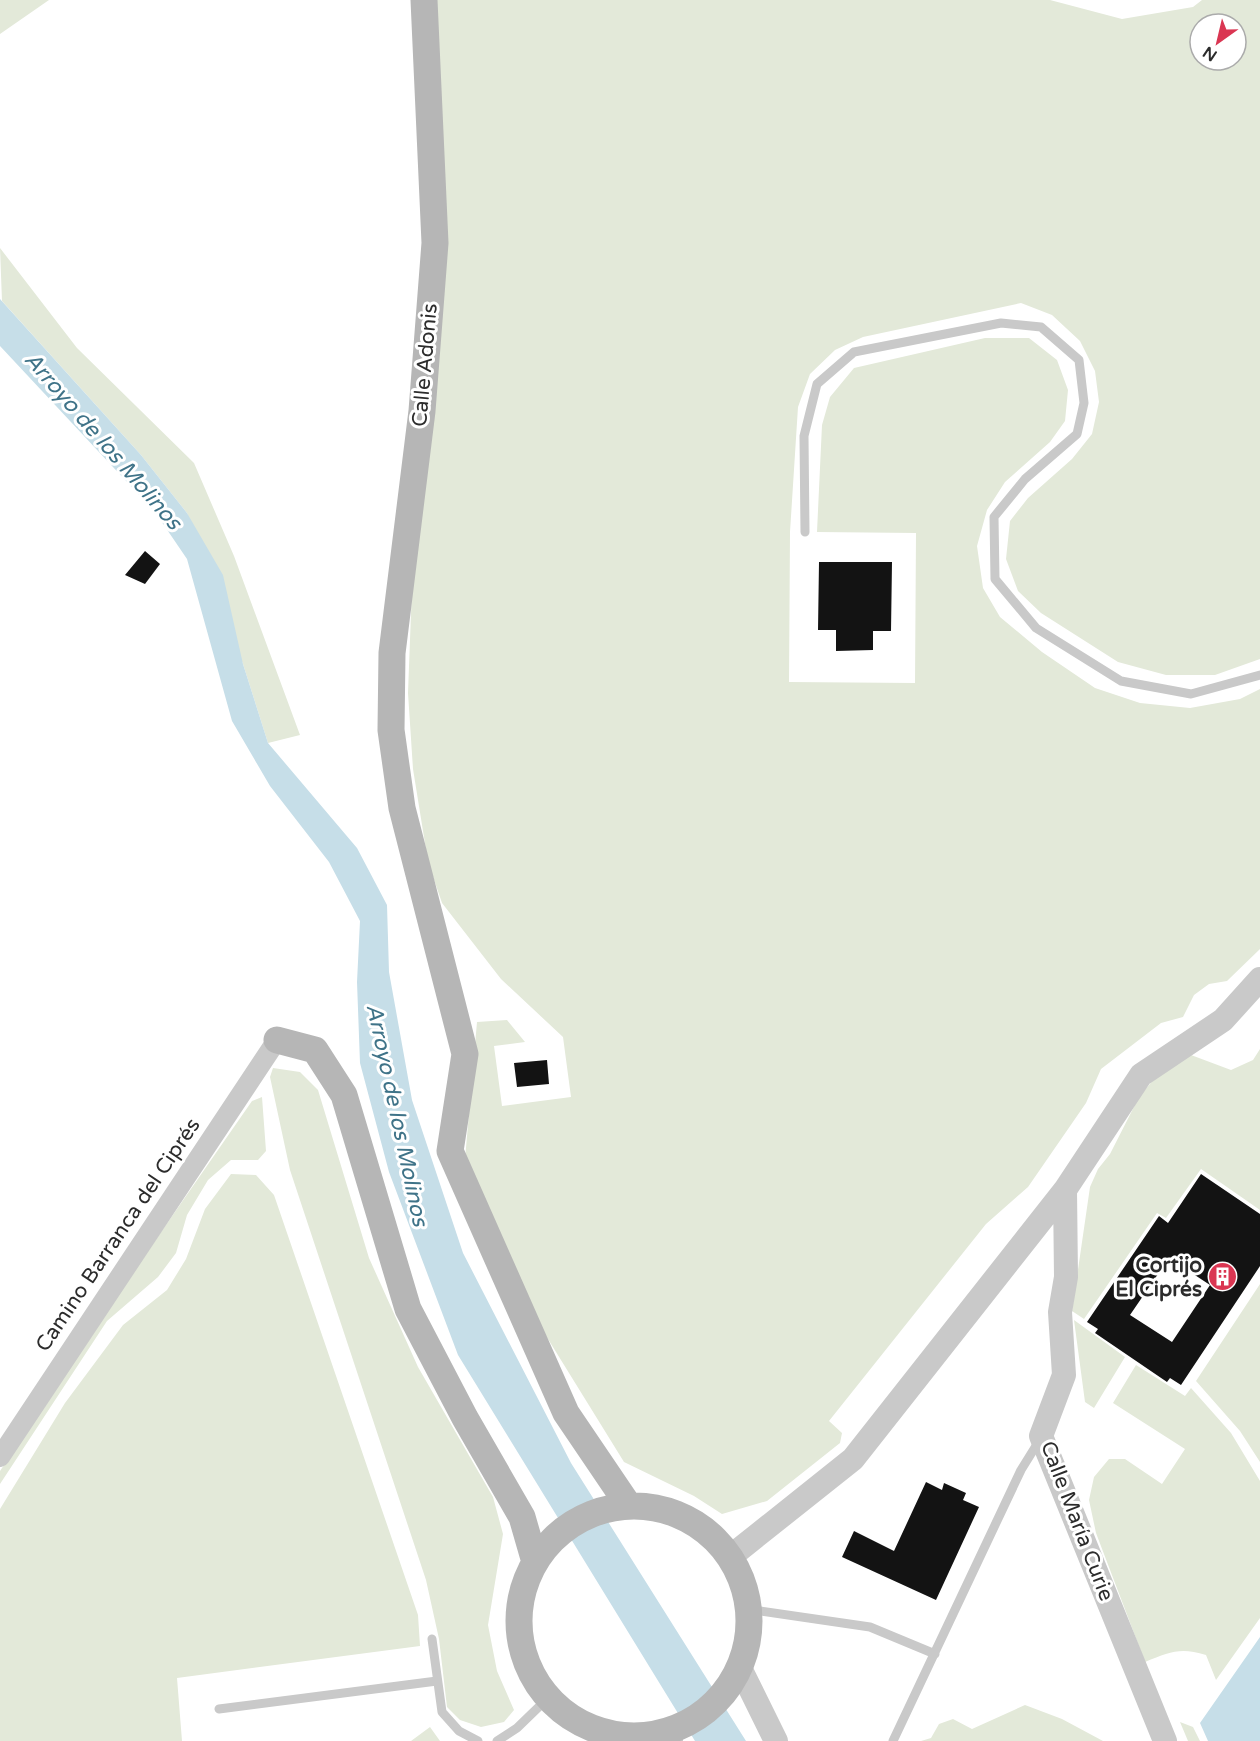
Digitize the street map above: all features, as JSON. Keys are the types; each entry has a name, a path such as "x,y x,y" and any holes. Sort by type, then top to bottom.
{"main road":[{"name":"Calle Adonis","path":"424,0 435,243 422,411 392,653 391,730 402,808 465,1054 450,1152 566,1413 629,1506"},
{"path":"277,1040 315,1050 344,1095 408,1309 465,1418 522,1517 535,1562"},
{"path":"629,1506 668,1511 703,1528 730,1557 746,1592 750,1630 740,1668 722,1696 697,1719 669,1737 627,1737 589,1728 556,1706 532,1675 520,1638 520,1599 535,1562 559,1533 592,1514 629,1506"}],"street":[{"path":"730,1557 853,1459 1065,1190 1141,1075 1223,1020 1260,979"},
{"name":"Camino Barranca del Ciprés","path":"0,1457 277,1040"},
{"name":"Calle María Curie","path":"1065,1190 1066,1276 1060,1312 1064,1374 1041,1436 1165,1741"},
{"path":"740,1668 776,1741"}],"lane":[{"path":"805,532 804,436 817,384 854,352 1001,323 1041,327 1079,360 1084,403 1077,434 1025,479 994,517 995,579 1036,628 1121,681 1191,694 1260,675"},
{"path":"893,1741 1021,1470 1041,1436"},
{"path":"747,1609 870,1627 935,1654"},
{"path":"432,1640 442,1712 459,1731 477,1741"},
{"path":"219,1708 437,1681"},
{"path":"497,1741 518,1728 549,1697"}],"green space":[{"path":"0,0 49,0 0,34"},
{"path":"434,0 1050,0 1122,19 1193,7 1202,0 1260,0 1260,659 1215,675 1166,675 1118,662 1041,613 1018,591 1006,559 1010,521 1028,498 1072,459 1092,434 1099,402 1095,371 1080,341 1052,315 1021,303 863,337 835,350 810,374 798,407 790,532 789,682 915,683 916,533 817,532 822,425 830,397 854,368 985,338 1029,338 1057,360 1068,390 1065,421 1050,442 1005,482 987,510 977,546 983,588 1000,617 1042,652 1095,688 1140,703 1190,708 1240,699 1260,689 1260,949 1227,981 1209,984 1194,995 1183,1017 1161,1023 1101,1069 1086,1103 1028,1187 986,1224 829,1421 842,1433 840,1443 767,1501 722,1514 694,1496 624,1462 535,1318 465,1159 477,1022 507,1020 525,1042 494,1046 502,1106 571,1097 563,1037 501,979 442,903 428,862 413,769 408,693"},
{"path":"0,248 77,348 194,463 234,556 300,735 268,743 243,664 187,513 141,455 2,301"},
{"path":"1260,1049 1260,1210 1201,1169 1166,1218 1157,1213 1084,1319 1072,1311 1090,1187 1139,1097 1154,1079 1191,1055 1231,1070 1253,1060"},
{"path":"273,1068 300,1072 318,1090 369,1258 418,1367 493,1497 503,1534 488,1625 497,1671 514,1710 504,1722 481,1727 460,1720 447,1707 439,1639 426,1580 290,1170 270,1077"},
{"path":"262,1097 266,1151 258,1160 231,1160 208,1180 187,1215 176,1253 158,1277 107,1321 0,1484 0,1471 127,1281 252,1101"},
{"path":"231,1174 256,1175 274,1195 418,1615 420,1646 177,1678 182,1741 0,1741 0,1509 65,1403 123,1325 167,1290 186,1259 205,1209"},
{"path":"1260,1284 1260,1462 1240,1431 1196,1381"},
{"path":"1074,1320 1125,1357 1094,1408 1085,1402"},
{"path":"1136,1365 1185,1396 1191,1388 1231,1433 1260,1481 1260,1618 1216,1680 1206,1655 1182,1651 1145,1662 1096,1533 1089,1500 1094,1477 1109,1459 1125,1459 1162,1484 1185,1449 1113,1403"},
{"path":"1025,1705 1062,1719 1103,1741 921,1741 931,1738 939,1724 953,1719 972,1729"},
{"path":"1180,1722 1193,1727 1200,1741 1188,1741"},
{"path":"430,1727 440,1741 411,1741"}],"water":[{"name":"Arroyo de los Molinos","path":"0,299 141,455 187,513 223,575 243,664 268,743 357,848 387,905 389,972 412,1100 463,1253 571,1463 746,1741 695,1741 458,1355 389,1172 360,1063 357,982 360,921 329,862 270,786 232,721 187,559 155,512 0,346"},
{"path":"1260,1637 1260,1741 1208,1741 1200,1723"}],"building":[{"path":"145,551 160,564 145,584 125,575"},
{"path":"819,562 892,562 891,631 873,631 873,650 836,651 836,630 818,630"},
{"path":"547,1060 549,1084 517,1087 514,1063"},
{"name":"Cortijo El Ciprés","path":"1201,1174 1260,1214 1260,1266 1181,1385 1170,1378 1167,1382 1095,1333 1098,1329 1087,1322 1159,1216 1168,1223","holes":["1169,1258 1210,1285 1172,1342 1130,1315"]},
{"path":"926,1482 942,1490 944,1483 966,1493 963,1500 979,1507 936,1600 842,1557 854,1531 894,1551"}],"place":[{"name":"Cortijo El Ciprés","path":"1223,1277"}]}
